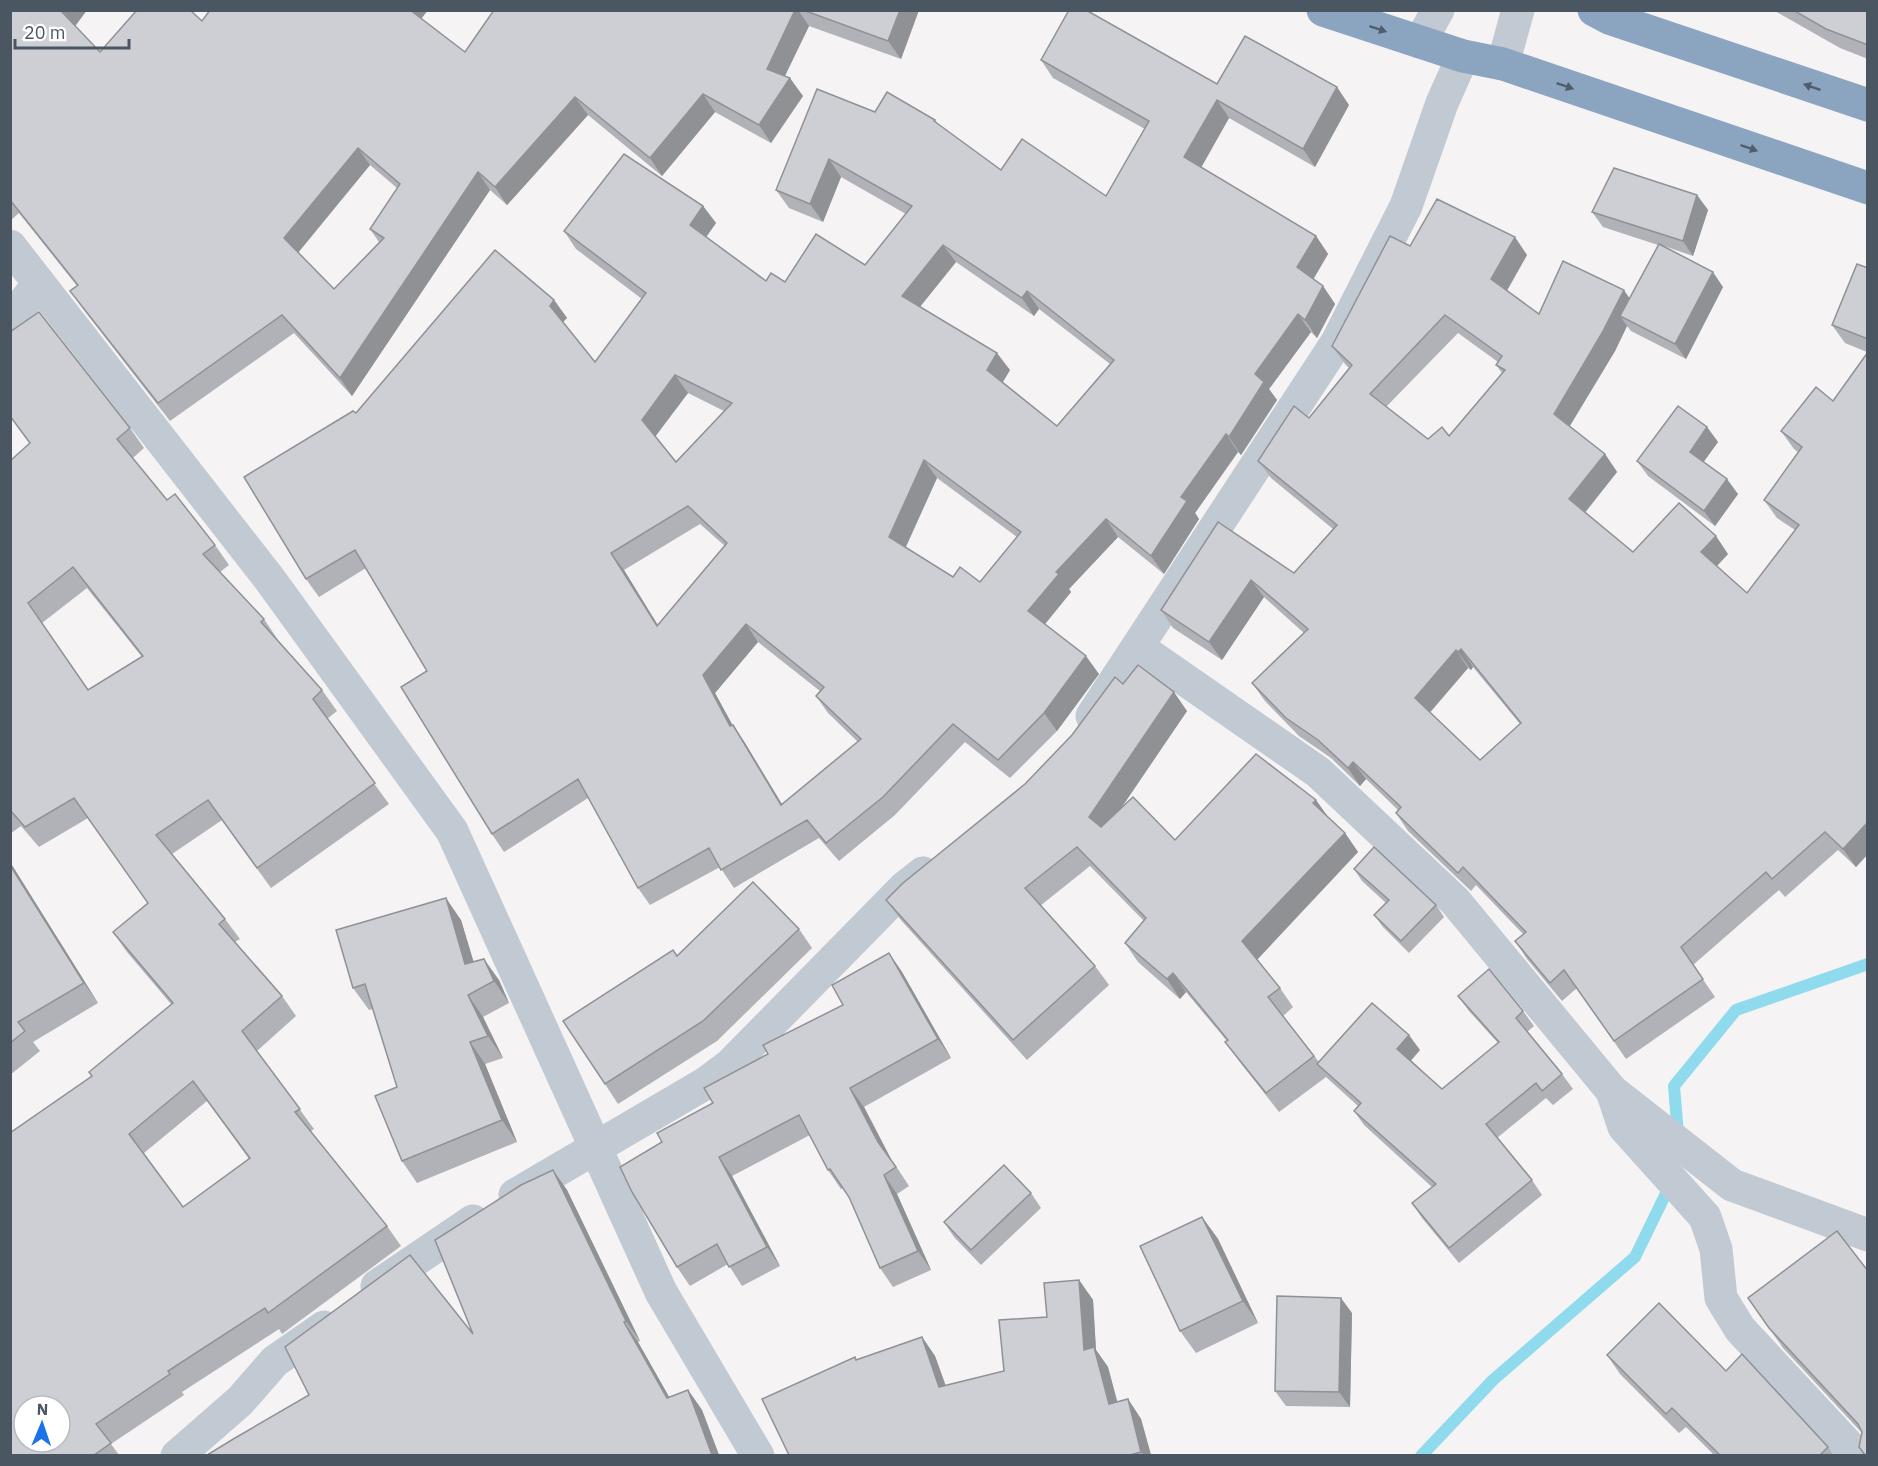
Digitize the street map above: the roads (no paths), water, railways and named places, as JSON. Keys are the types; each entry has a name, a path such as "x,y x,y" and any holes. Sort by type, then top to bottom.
{"highway":[{"path":"1323,10 1462,56 1503,64 1868,188"},
{"path":"1602,13 1868,105"}],"street":[{"path":"1420,42 1438,10"},
{"path":"1503,64 1518,10"},
{"path":"1071,743 1110,691 1337,342 1406,206 1438,114 1462,56"},
{"path":"10,246 271,581 452,831 593,1147 661,1292 758,1455"},
{"path":"10,321 39,283"},
{"path":"1138,647 1326,780 1455,901 1612,1091 1624,1127 1651,1139 1732,1185 1807,1210 1868,1236"},
{"path":"177,1455 240,1401 275,1361 398,1270 593,1147 706,1083 730,1065 904,888 948,853"},
{"path":"1651,1139 1705,1217 1716,1249 1720,1298 1740,1329 1858,1455"}],"waterway":[{"path":"1678,1135 1674,1086 1736,1010 1868,964"},
{"path":"1421,1456 1493,1380 1635,1257 1671,1183"}]}
